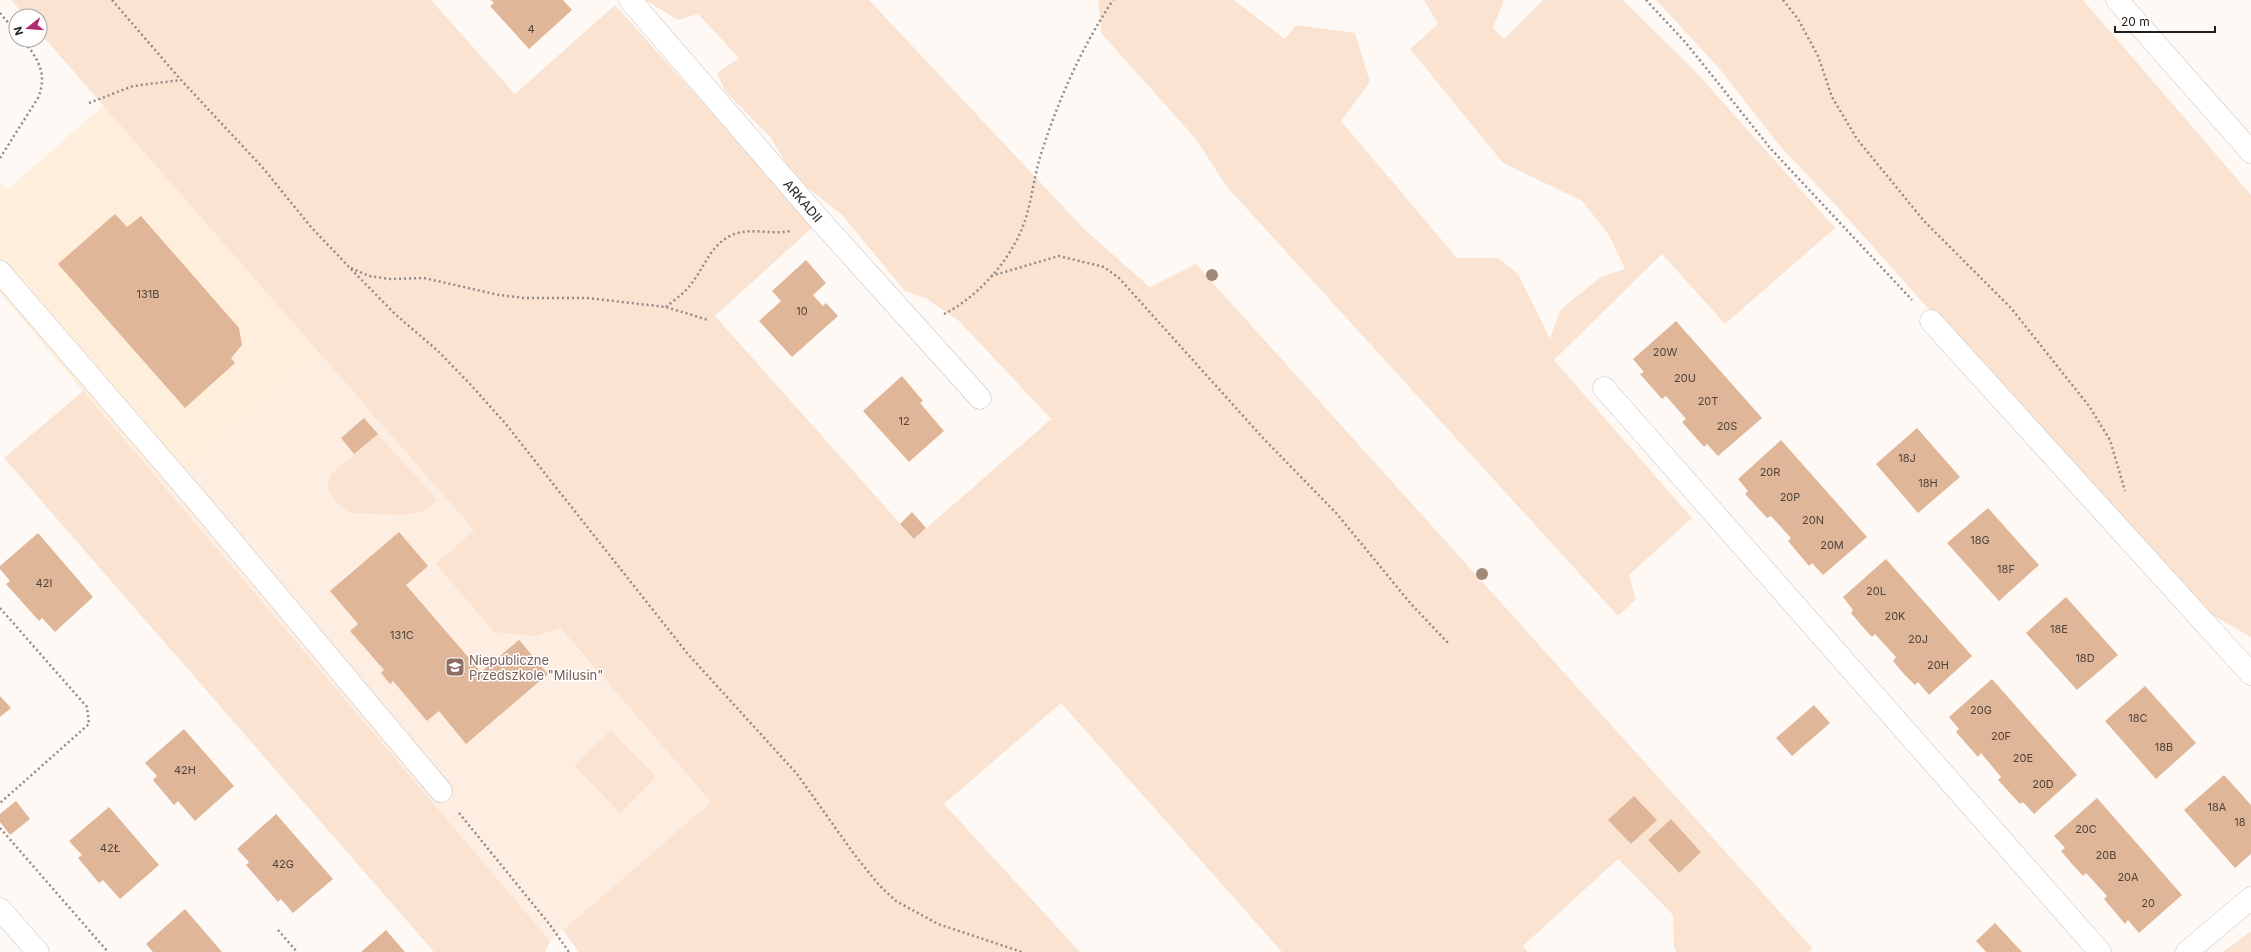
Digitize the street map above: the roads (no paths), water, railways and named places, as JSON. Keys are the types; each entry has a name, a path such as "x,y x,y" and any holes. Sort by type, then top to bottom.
{"street":[{"name":"ARKADII","path":"630,0 818,218 926,336 980,398"},
{"path":"2117,0 2251,152"},
{"path":"0,272 211,517 441,791"},
{"path":"1931,321 2251,674"},
{"path":"1604,388 2100,952"},
{"path":"2187,952 2251,898"},
{"path":"0,909 38,952"}],"place":[{"name":"Niepubliczne Przedszkole \"Milusin\"","path":"455,667"}]}
